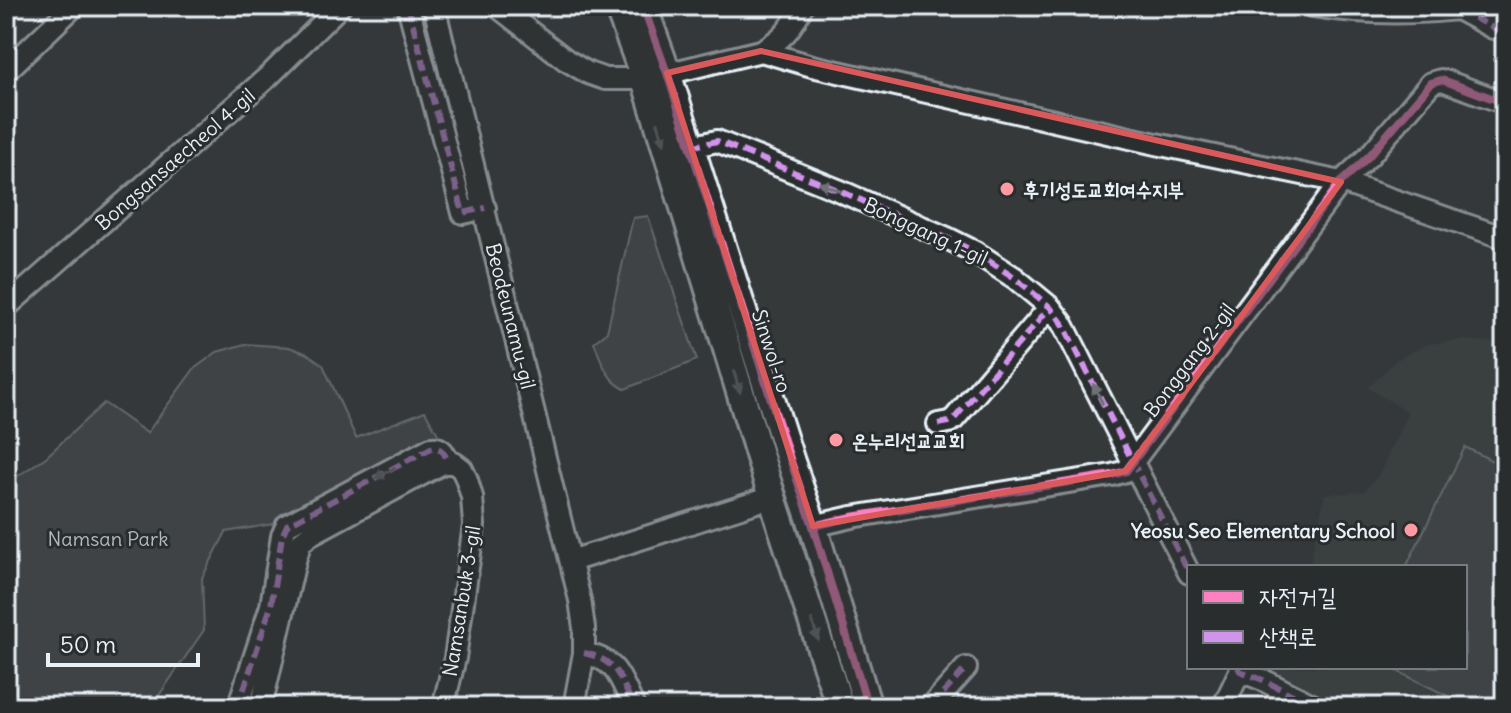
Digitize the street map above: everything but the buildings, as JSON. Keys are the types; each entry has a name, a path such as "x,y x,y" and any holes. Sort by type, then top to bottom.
{"main road":[{"name":"Sinwol-ro","path":"618,6 690,147 813,526 868,707"},
{"name":"Sinwol-ro","path":"643,6 656,76 772,497 840,707"}],"street":[{"path":"6,71 74,6"},
{"name":"Bongsansaecheol 4-gil","path":"6,307 269,76 340,6"},
{"path":"408,6 463,213 485,208"},
{"name":"Beodeunamu-gil","path":"434,6 580,600 584,653 574,707"},
{"path":"497,6 566,60 588,73 612,80 656,76 761,51 786,34 802,6"},
{"path":"1312,6 1380,12 1482,6"},
{"path":"1458,9 1493,28 1505,30"},
{"path":"761,51 804,65 1341,182 1505,238"},
{"name":"Bonggang 2-gil","path":"1132,464 1341,182 1369,156 1428,87 1436,81 1448,82 1505,103"},
{"name":"Bonggang 1-gil","path":"690,147 717,141 911,222 999,266 1050,307 1063,324 1187,569"},
{"path":"938,424 954,419 1050,307"},
{"path":"238,707 271,606 282,536 287,525 431,448 442,450 446,463 355,509 301,542 261,707"},
{"name":"Namsanbuk 3-gil","path":"443,707 455,658 474,525 467,480 462,469 454,463 446,463"},
{"path":"813,526 1118,474 1132,464"},
{"path":"571,561 772,497"},
{"path":"584,653 611,663 634,707"},
{"path":"931,707 966,668"},
{"path":"1223,707 1239,669 1316,707"}],"highlighted area":[{"path":"761,51 1341,182 1126,471 813,526 667,73"}],"shaded area":[{"name":"Yeosu Seo Elementary School","path":"1463,340 1505,343 1505,707 1334,707 1263,669 1467,669 1467,565 1309,565 1325,494 1364,492 1379,474 1408,412 1368,388 1396,360 1428,344"}],"green space":[{"path":"648,216 697,360 625,389 609,375 594,342 607,332 633,218"},
{"name":"Namsan Park","path":"245,344 289,347 308,354 323,365 356,438 425,411 439,436 279,523 226,532 202,578 204,630 151,707 6,707 6,484 46,457 104,403 147,433 194,369 217,352"},
{"path":"1465,447 1505,467 1505,707 1470,707 1393,669 1467,669 1467,565 1407,565"}],"marked path":[{"path":"408,6 463,213 485,208"},
{"path":"1458,9 1493,28 1505,30"},
{"path":"690,147 717,141 949,239 1015,278 1050,307 1063,324 1187,569"},
{"path":"938,424 954,419 1050,307"},
{"path":"238,707 271,606 282,536 287,525 431,448 440,449 448,463"},
{"path":"584,653 611,666 634,707"},
{"path":"931,707 966,668"},
{"path":"1239,669 1316,707"}],"cycle path":[{"path":"643,6 813,526 868,707"},
{"path":"813,526 1126,471 1341,182 1369,156 1431,83 1441,80 1505,103"}],"place":[{"name":"후기성도교회여수지부","path":"1007,189"},
{"name":"온누리선교교회","path":"836,440"},
{"name":"Yeosu Seo Elementary School","path":"1411,530"}]}
